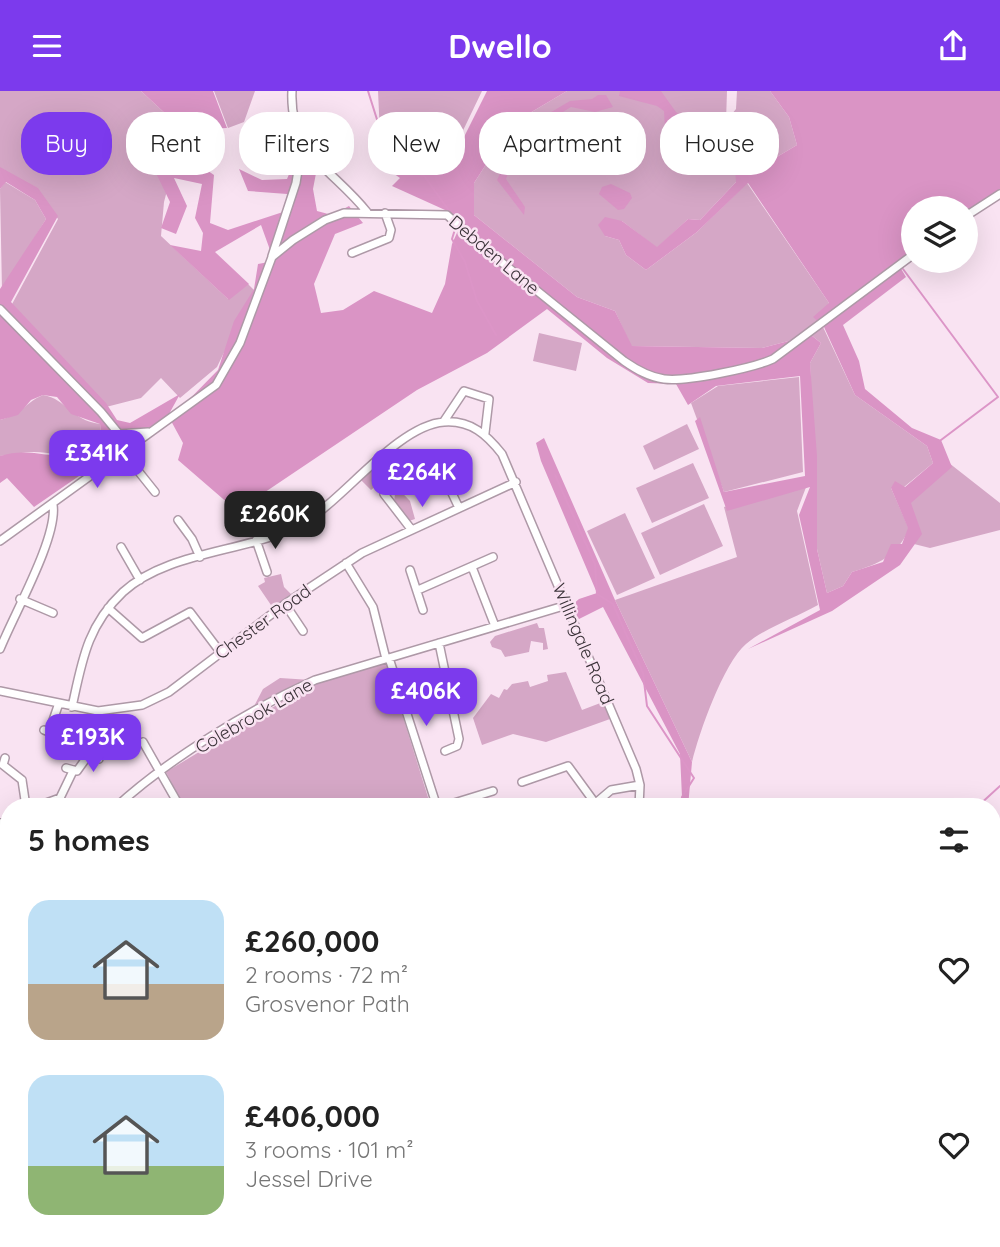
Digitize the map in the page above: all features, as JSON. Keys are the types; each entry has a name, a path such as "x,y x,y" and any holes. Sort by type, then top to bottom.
{"street":[{"path":"292,91 293,112"},
{"path":"0,541 208,392 222,377 240,343 272,257 297,175"},
{"path":"329,175 351,192 367,212"},
{"path":"978,208 1000,194"},
{"name":"Debden Lane","path":"272,257 325,220 344,213 447,215 484,249 624,361 669,380 758,366 774,359 901,264"},
{"path":"352,253 389,238 391,230 385,213"},
{"path":"0,309 119,434 123,452 155,492"},
{"path":"72,707 88,638 108,608 141,580 307,520 405,439 444,421 464,391 489,399 485,433 466,424 444,421"},
{"path":"119,434 149,432"},
{"name":"Willingale Road","path":"485,433 502,454 516,483 640,785 639,798"},
{"path":"444,475 459,508"},
{"name":"Chester Road","path":"0,691 72,707 113,711 142,705 169,692 285,604 346,563 411,529 516,483"},
{"path":"384,494 411,529"},
{"path":"0,649 48,541 54,521 53,505"},
{"path":"178,520 192,538 200,557"},
{"path":"256,540 267,572"},
{"path":"121,547 141,580"},
{"path":"418,590 493,557"},
{"path":"346,563 373,607 436,798"},
{"path":"471,567 495,626"},
{"path":"410,570 423,610"},
{"path":"20,599 53,613"},
{"path":"285,604 303,631"},
{"name":"Colebrook Lane","path":"127,798 161,769 289,692 315,680 567,605"},
{"path":"108,608 142,638 190,611 221,653"},
{"path":"439,643 459,741 457,746 445,751"},
{"path":"49,732 59,703"},
{"path":"459,741 469,742"},
{"path":"142,742 161,769 176,798"},
{"path":"60,798 69,770 79,769 87,757 99,759 101,746"},
{"path":"5,758 3,765 22,779 25,798"},
{"path":"522,782 568,766 589,798"},
{"path":"601,798 611,790 640,785"},
{"path":"469,798 493,791"}],"shaded area":[{"path":"0,91 141,91 164,112 126,112 126,175 171,175 164,202 161,236 228,299 248,284 254,290 217,367 180,398 161,378 141,398 106,407 11,306 58,219 38,192 0,170"},
{"path":"141,91 213,91 221,112 164,112"},
{"path":"214,91 255,91 248,112 239,112 239,124 228,128 225,112 222,112"},
{"path":"378,91 482,91 465,126 465,112 379,112"},
{"path":"487,91 567,91 532,112 479,112 479,175 474,183 474,215 577,297 615,311 632,346 762,348 811,335 821,343 810,363 817,456 817,549 827,593 843,586 852,572 883,562 891,544 902,544 908,528 891,488 895,481 905,487 933,463 927,446 855,395 824,327 813,317 829,303 748,183 697,232 646,270 626,255 619,240 605,236 598,225 605,217 622,221 657,247 688,219 700,220 736,182 735,175 779,175 779,156 797,145 789,117 770,91 1000,91 1000,193 978,207 978,196 901,196 901,259 897,262 901,273 906,277 843,325 859,361 865,389 912,428 941,440 952,467 911,503 922,534 900,565 832,611 748,649 820,610 799,515 810,487 727,511 695,421 700,417 724,492 805,476 800,376 716,386 688,405 676,384 648,383 607,358 547,309 487,353 417,390 237,511 178,460 183,443 170,419 218,370 234,321 254,289 258,264 274,261 261,225 215,252 249,284 229,300 170,245 201,251 203,233 195,218 202,184 174,178 187,206 176,234 161,228 170,202 157,175 214,175 210,223 228,230 286,211 287,194 248,191 241,175 252,175 262,180 287,179 289,175 316,175 313,189 317,211 332,215 349,206 363,223 335,234 314,284 321,313 343,310 374,291 432,313 445,284 452,244 460,226 445,210 392,186 400,178 396,175 465,175 465,135"},
{"path":"567,91 727,91 726,112 660,112 660,175 736,175 736,182 700,220 688,219 657,248 622,221 605,236 619,240 626,255 646,270 697,232 747,183 829,303 823,327 855,395 927,446 933,463 904,487 891,488 909,529 899,546 886,558 852,572 843,586 827,593 817,549 810,363 821,343 811,335 762,348 631,346 615,311 577,297 474,215 474,183 479,175 646,175 646,112 532,112"},
{"path":"620,91 661,91 676,112 664,112 657,106 619,96"},
{"path":"737,91 770,91 789,117 797,145 779,156 779,112 734,112"},
{"path":"598,95 606,95 613,107 595,112 571,107 563,112 551,112 570,101 592,99"},
{"path":"0,167 38,188 58,216 11,302 106,403 117,420 130,423 180,394 169,414 34,507 7,478 0,483 0,456 14,453 78,455 90,451 102,442 100,424 71,414 57,397 43,395 31,400 18,415 0,420 0,289 46,219 35,200 6,182 0,189"},
{"path":"499,175 507,175 506,179 525,207 524,215 497,180"},
{"path":"5,182 35,200 46,219 2,290 0,189"},
{"path":"611,184 630,193 632,198 624,209 618,210 599,194 602,187"},
{"path":"539,333 582,343 576,371 533,361"},
{"path":"799,377 803,472 724,492 691,403 718,386"},
{"path":"43,395 58,401 82,418 100,424 102,442 85,454 77,456 34,452 0,456 0,420"},
{"path":"687,424 699,449 654,470 643,446"},
{"path":"544,438 615,600 692,762 689,798 682,798 680,754 603,607 579,619 564,612 579,599 597,593 541,461 536,443"},
{"path":"385,459 390,465 387,477 410,501 415,519 409,521 394,502 395,494 387,485 381,490 377,485 371,490 361,480"},
{"path":"693,463 709,498 652,523 636,488"},
{"path":"949,463 1000,503 1000,530 930,548 910,543 908,499"},
{"path":"808,482 797,511 818,605 762,633 737,654 713,700 692,762 615,600 737,557 724,507"},
{"path":"704,504 723,546 660,575 641,533"},
{"path":"625,513 655,578 617,595 587,531"},
{"path":"281,574 284,587 291,594 273,608 258,586 265,582 264,578"},
{"path":"537,623 539,628 544,628 548,649 543,650 543,643 531,641 529,652 505,657 501,650 492,647 490,642 495,636"},
{"path":"386,662 428,798 179,798 166,772 308,686"},
{"path":"566,672 582,710 603,702 610,719 546,742 513,734 482,745 473,718 491,694 499,698 504,689 507,690 512,684 528,681 530,687 548,681 547,675"},
{"path":"280,678 311,680 250,714 263,689"}],"waterway":[{"path":"368,91 380,129 381,156 394,165 424,176 453,216"},
{"path":"456,226 452,239 465,262 477,301 496,335"},
{"path":"906,273 998,397 941,440"},
{"path":"555,475 595,564 597,594 613,604 643,673 647,706 694,778 682,798"},
{"path":"987,798 1000,786"}]}
